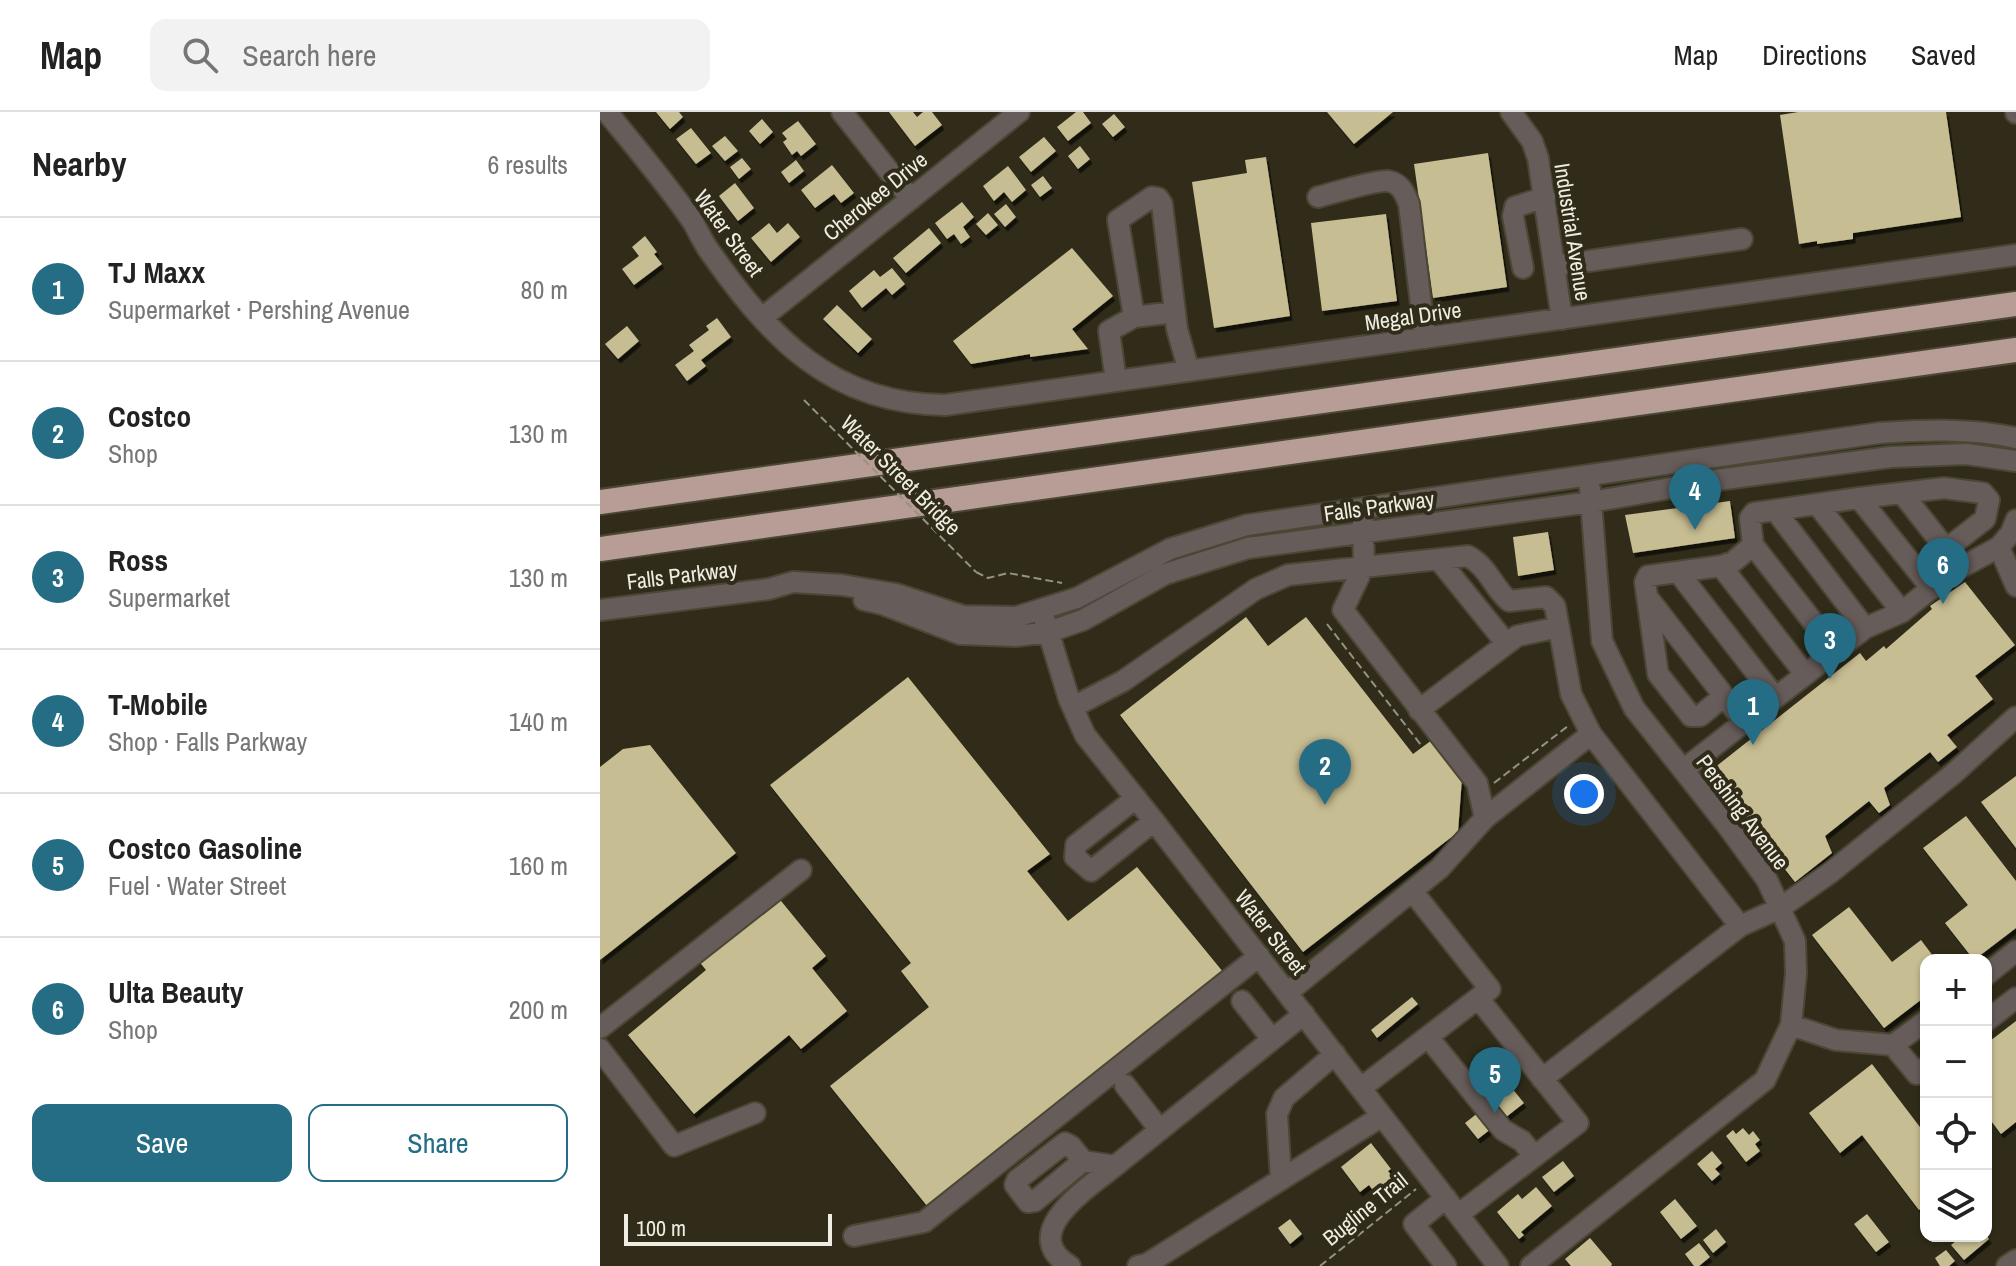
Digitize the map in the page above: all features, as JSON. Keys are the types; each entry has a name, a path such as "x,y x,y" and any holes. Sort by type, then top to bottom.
{"highway":[{"path":"600,502 2016,302"},
{"path":"600,549 2016,350"}],"street":[{"path":"842,112 911,199"},
{"name":"Cherokee Drive","path":"762,318 1019,112"},
{"name":"Industrial Avenue","path":"1511,112 1532,141 1538,158 1562,319"},
{"name":"Water Street","path":"607,120 694,223 707,247 779,339 822,372"},
{"path":"1318,197 1388,181 1404,192 1409,204 1425,338"},
{"path":"1134,317 1118,220 1152,197 1158,198 1162,204 1177,329 1189,371"},
{"path":"1523,268 1513,216 1515,207 1545,197"},
{"path":"1554,266 1742,239"},
{"name":"Megal Drive","path":"822,372 858,391 883,399 945,405 2016,255"},
{"path":"1116,381 1109,331 1134,317 1175,312"},
{"name":"Falls Parkway","path":"600,610 769,589 793,582 842,585 896,594 963,616 1016,617 1077,598 1170,549 1247,525 1879,433 1986,431 2016,438"},
{"name":"Falls Parkway","path":"769,589 844,595 882,604 960,634 1016,636 1049,632 1083,620 1165,574 1248,548 1591,502 1717,480 1891,457 1967,454 2016,461"},
{"name":"Pershing Avenue","path":"1531,1266 1765,1080 1791,1025 1795,941 1767,880 1634,708 1602,641 1589,476"},
{"path":"1835,650 1753,545 1750,518 1754,513 1944,488 1983,493 1989,500 1985,519 1918,571"},
{"path":"1902,493 1946,549"},
{"path":"1859,498 1932,589"},
{"path":"1817,504 1902,612"},
{"path":"1363,509 1364,566 1343,610 1477,783 1485,818"},
{"path":"1775,510 1865,628"},
{"path":"1683,770 1865,628 1902,612 1965,564 1999,547 2011,533 2016,520"},
{"path":"1724,696 1700,716 1691,716 1658,674 1645,582 1648,576 1733,562 1753,545"},
{"path":"1999,547 2016,586"},
{"path":"1073,707 1123,681 1256,589 1288,575 1468,556 1482,564 1499,593 1509,601 1546,597 1555,606 1571,694 1586,724 1740,926"},
{"path":"1439,560 1506,643"},
{"path":"1721,566 1805,674"},
{"path":"1678,572 1775,697"},
{"path":"1646,596 1744,722"},
{"name":"Water Street","path":"1042,609 1085,735 1498,1266"},
{"path":"1419,710 1517,636 1559,627"},
{"path":"1542,1079 1740,926 1780,908 1889,827 2016,717"},
{"path":"1287,993 1440,868 1485,818 1586,724"},
{"path":"1136,798 1076,845 1075,857 1091,871 1154,821"},
{"path":"600,1028 801,870"},
{"path":"1361,1088 1490,989 1413,892"},
{"path":"1992,970 2016,951"},
{"path":"854,1236 924,1222 1259,956"},
{"path":"1446,1266 1414,1224 1452,1206 1534,1156 1578,1123 1478,998"},
{"path":"1992,1016 2016,998"},
{"path":"1242,1001 1272,1039"},
{"path":"1070,1266 1054,1250 1051,1231 1057,1216 1304,1014"},
{"path":"1791,1025 1836,1040 1893,1045 1920,1069"},
{"path":"1893,1045 1920,1025"},
{"path":"1428,1037 1503,1130 1522,1141 1534,1156"},
{"path":"600,1049 674,1146 755,1113"},
{"path":"1281,1179 1277,1114 1280,1106 1284,1098 1335,1054"},
{"path":"1125,1085 1160,1130"},
{"path":"1138,1266 1147,1264 1382,1116"},
{"path":"1083,1161 1115,1166"},
{"path":"2007,1266 2016,1260"}],"path":[{"name":"Water Street Bridge","path":"804,400 976,572 988,578 1008,573 1062,583"},
{"path":"1327,624 1421,745 1433,737"},
{"path":"1480,795 1586,724"},
{"name":"Bugline Trail","path":"1320,1266 1430,1177"}],"building":[{"path":"656,112 679,112 683,117 670,129"},
{"path":"889,112 913,112 917,117 923,112 932,112 942,125 915,146"},
{"path":"1076,112 1083,112 1091,123 1068,141 1057,127"},
{"path":"1327,112 1393,112 1354,144"},
{"path":"1798,112 1946,112 1961,217 1853,233 1853,239 1799,244 1780,115"},
{"path":"1114,114 1125,127 1113,137 1102,124"},
{"path":"762,119 773,132 760,144 749,131"},
{"path":"798,121 816,144 801,156 797,151 792,155 783,142 787,139 782,133"},
{"path":"691,128 711,153 696,164 676,139"},
{"path":"725,136 738,151 725,161 712,146"},
{"path":"1044,137 1056,151 1031,172 1019,157"},
{"path":"1080,146 1090,159 1078,169 1068,156"},
{"path":"1488,153 1507,287 1433,298 1414,164"},
{"path":"1266,157 1290,316 1214,328 1192,182 1247,173 1245,160"},
{"path":"742,158 751,169 739,179 730,167"},
{"path":"796,160 804,171 789,183 781,172"},
{"path":"832,165 854,193 841,203 834,194 815,208 801,190"},
{"path":"1008,166 1026,190 1012,202 1004,192 994,201 983,186"},
{"path":"1043,176 1052,188 1040,197 1031,185"},
{"path":"735,183 754,208 738,221 719,196"},
{"path":"962,202 974,217 963,227 970,237 961,244 954,234 947,239 935,223"},
{"path":"1006,204 1016,217 1005,227 994,214"},
{"path":"988,213 998,225 986,235 976,224"},
{"path":"1386,214 1397,301 1322,311 1311,223"},
{"path":"769,223 777,233 788,223 800,237 771,262 751,238"},
{"path":"929,228 941,243 906,273 893,258"},
{"path":"645,236 662,264 634,285 622,269 639,256 632,247"},
{"path":"1072,248 1113,296 1072,329 1088,349 1030,357 1030,354 971,364 953,341"},
{"path":"892,268 905,284 892,295 886,288 862,308 849,291 874,270 880,277"},
{"path":"837,305 872,339 858,353 823,319"},
{"path":"717,318 731,337 701,360 706,366 687,381 675,365 694,351 689,345 709,330 706,326"},
{"path":"627,326 639,341 618,359 605,344"},
{"path":"1730,501 1735,538 1633,553 1625,515"},
{"path":"1548,532 1554,570 1518,576 1513,537"},
{"path":"1965,582 2015,645 1975,676 1993,699 1947,735 1957,747 1938,762 1930,752 1884,788 1890,805 1879,813 1869,801 1825,836 1832,853 1795,882 1709,772 1860,653 1866,661 1884,646 1886,649 1932,609 1930,606"},
{"path":"1246,617 1268,646 1306,617 1413,754 1432,740 1462,778 1458,832 1303,952 1120,715"},
{"path":"908,677 1050,854 1027,871 1068,921 1137,867 1228,978 932,1212 830,1086 929,1007 901,971 911,963 770,785"},
{"path":"650,745 736,853 600,960 600,767 623,749"},
{"path":"2016,776 2016,848 1981,802"},
{"path":"1966,816 2016,881 2016,928 1982,954 1969,954 1945,923 1968,905 1923,848"},
{"path":"777,896 826,956 812,968 847,1011 801,1049 789,1035 694,1114 628,1035 706,970 698,960"},
{"path":"1849,907 1892,962 1921,940 1932,954 1920,954 1920,1001 1884,1028 1812,935"},
{"path":"1412,997 1418,1004 1377,1038 1371,1030"},
{"path":"2016,1021 2016,1122 2001,1134 1992,1122 1992,1039"},
{"path":"1872,1064 1920,1127 1920,1209 1862,1135 1840,1153 1809,1113"},
{"path":"1511,1087 1524,1103 1478,1139 1465,1123"},
{"path":"1743,1128 1749,1135 1753,1131 1760,1140 1755,1144 1760,1151 1746,1162 1726,1136 1733,1130 1736,1134"},
{"path":"1371,1143 1391,1169 1388,1171 1394,1179 1375,1193 1369,1185 1360,1192 1341,1167"},
{"path":"1712,1151 1722,1163 1715,1169 1720,1174 1712,1181 1697,1164"},
{"path":"1563,1161 1574,1176 1554,1192 1542,1177"},
{"path":"1536,1187 1552,1206 1521,1232 1524,1235 1519,1239 1497,1212 1518,1194 1522,1199"},
{"path":"1675,1199 1697,1226 1681,1239 1660,1212"},
{"path":"1867,1214 1889,1242 1876,1252 1854,1224"},
{"path":"1290,1219 1302,1234 1290,1244 1278,1228"},
{"path":"1716,1229 1726,1242 1713,1253 1703,1240"},
{"path":"1590,1238 1611,1266 1571,1266 1565,1259"},
{"path":"1955,1242 1985,1242 1964,1260 1951,1245"},
{"path":"1699,1243 1710,1257 1699,1266 1694,1266 1685,1254"},
{"path":"1946,1250 1955,1261 1949,1266 1940,1266 1935,1258"}],"place":[{"name":"T-Mobile","path":"1695,530"},
{"name":"Ulta Beauty","path":"1943,604"},
{"name":"Ross","path":"1830,679"},
{"name":"TJ Maxx","path":"1753,745"},
{"name":"Costco","path":"1325,805"},
{"name":"Costco Gasoline","path":"1495,1113"}]}
